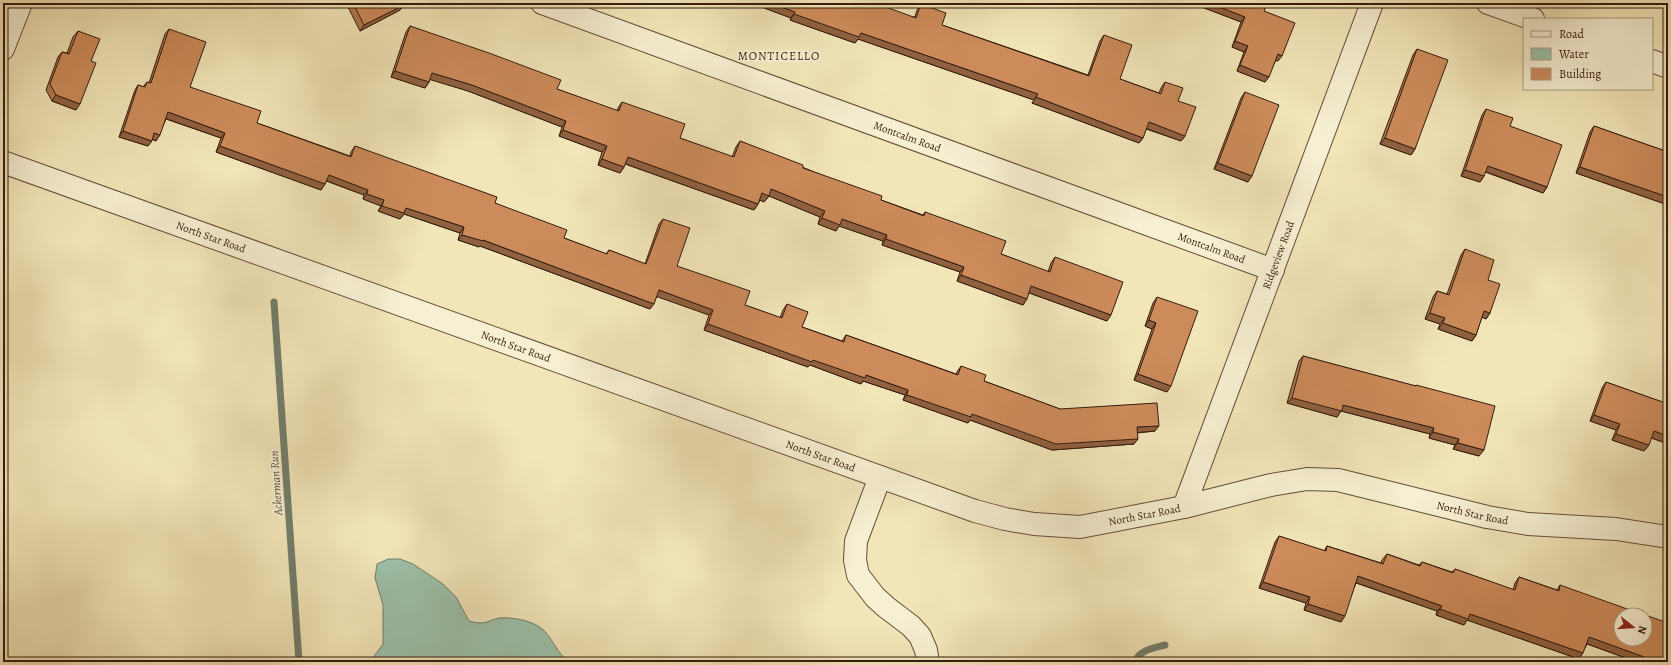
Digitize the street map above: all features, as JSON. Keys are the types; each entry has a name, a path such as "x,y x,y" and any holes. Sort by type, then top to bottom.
{"street":[{"path":"3,49 21,3"},
{"name":"Montcalm Road","path":"542,3 1273,270"},
{"name":"Ridgeview Road","path":"1184,507 1372,3"},
{"path":"1488,3 1530,18"},
{"path":"1653,61 1668,67"},
{"name":"North Star Road","path":"3,162 880,477 976,511 1005,519 1034,524 1080,527 1184,507 1271,485 1307,479 1338,480 1500,520 1528,524 1616,528 1668,537"},
{"path":"880,477 856,541 855,560 858,575 875,597 886,608 911,626 920,636 926,650 928,662"}],"water":[{"path":"388,559 400,559 413,564 443,584 456,597 469,621 481,623 499,618 510,618 537,625 549,636 562,655 571,662 370,662 383,644 383,605 375,578 377,564"}],"building":[{"path":"353,3 403,3 404,5 364,25"},
{"path":"771,3 875,3 916,18 921,4 946,13 942,25 1089,76 1104,35 1132,45 1120,79 1161,94 1165,82 1183,88 1178,101 1196,107 1185,136 1149,122 1143,138 1036,97 1038,94 861,33 859,37 794,14 795,12"},
{"path":"1209,3 1267,3 1264,11 1295,23 1282,56 1278,54 1269,77 1240,65 1248,46 1235,41 1245,17"},
{"path":"410,26 561,80 557,89 619,111 622,102 685,124 680,138 734,157 740,141 803,165 803,168 882,196 881,200 924,216 925,212 1006,241 1001,254 1050,272 1055,257 1123,282 1111,315 1031,286 1027,299 961,275 964,267 886,239 887,235 842,219 840,225 822,218 825,211 771,189 769,196 762,193 758,204 628,157 624,167 602,159 607,146 563,130 566,121 472,85 432,73 429,82 395,71"},
{"path":"169,29 206,42 190,87 261,111 257,123 351,157 355,146 497,197 495,203 567,230 564,238 607,254 609,250 646,264 663,219 690,228 677,266 750,291 745,305 782,318 787,304 808,312 802,327 844,342 846,335 958,375 961,366 986,375 984,381 1060,409 1157,403 1159,426 1137,427 1138,439 1056,444 972,414 971,417 907,395 908,390 866,375 865,378 813,360 812,362 708,324 713,310 659,290 654,304 483,240 462,235 464,227 406,208 404,213 382,206 384,200 367,194 368,190 329,175 325,184 220,146 225,133 168,112 160,135 154,133 152,141 123,131 138,85 145,87 147,82 151,83"},
{"path":"78,31 100,39 91,61 96,63 80,104 56,95 50,84 62,52 69,54"},
{"path":"1417,49 1448,60 1415,149 1385,138"},
{"path":"1245,92 1279,105 1252,176 1218,163"},
{"path":"1486,109 1513,118 1510,126 1562,145 1547,187 1488,166 1484,176 1465,170"},
{"path":"1594,126 1668,152 1668,197 1580,167"},
{"path":"1465,249 1494,260 1488,280 1500,284 1490,313 1484,311 1476,335 1443,323 1445,318 1430,313 1437,291 1449,295"},
{"path":"1157,297 1198,311 1171,386 1138,374 1156,323 1149,320"},
{"path":"1303,356 1495,406 1484,450 1458,443 1459,439 1433,432 1434,428 1343,405 1342,411 1292,398"},
{"path":"1606,382 1668,404 1668,436 1654,431 1649,445 1616,434 1620,424 1594,415"},
{"path":"1279,536 1326,551 1327,546 1383,564 1387,554 1420,566 1422,562 1453,573 1455,569 1515,590 1519,577 1559,591 1560,585 1622,607 1613,607 1613,646 1589,637 1583,653 1470,614 1468,619 1440,609 1442,606 1358,576 1345,616 1308,604 1310,597 1263,582"},
{"path":"1653,618 1668,623 1668,662 1646,662 1647,658 1617,647 1653,647"}],"waterway":[{"name":"Ackerman Run","path":"274,302 299,662"},
{"name":"Ackerman Run","path":"1135,662 1143,652 1165,645"}],"district":[{"name":"MONTICELLO","path":"779,56"}]}
